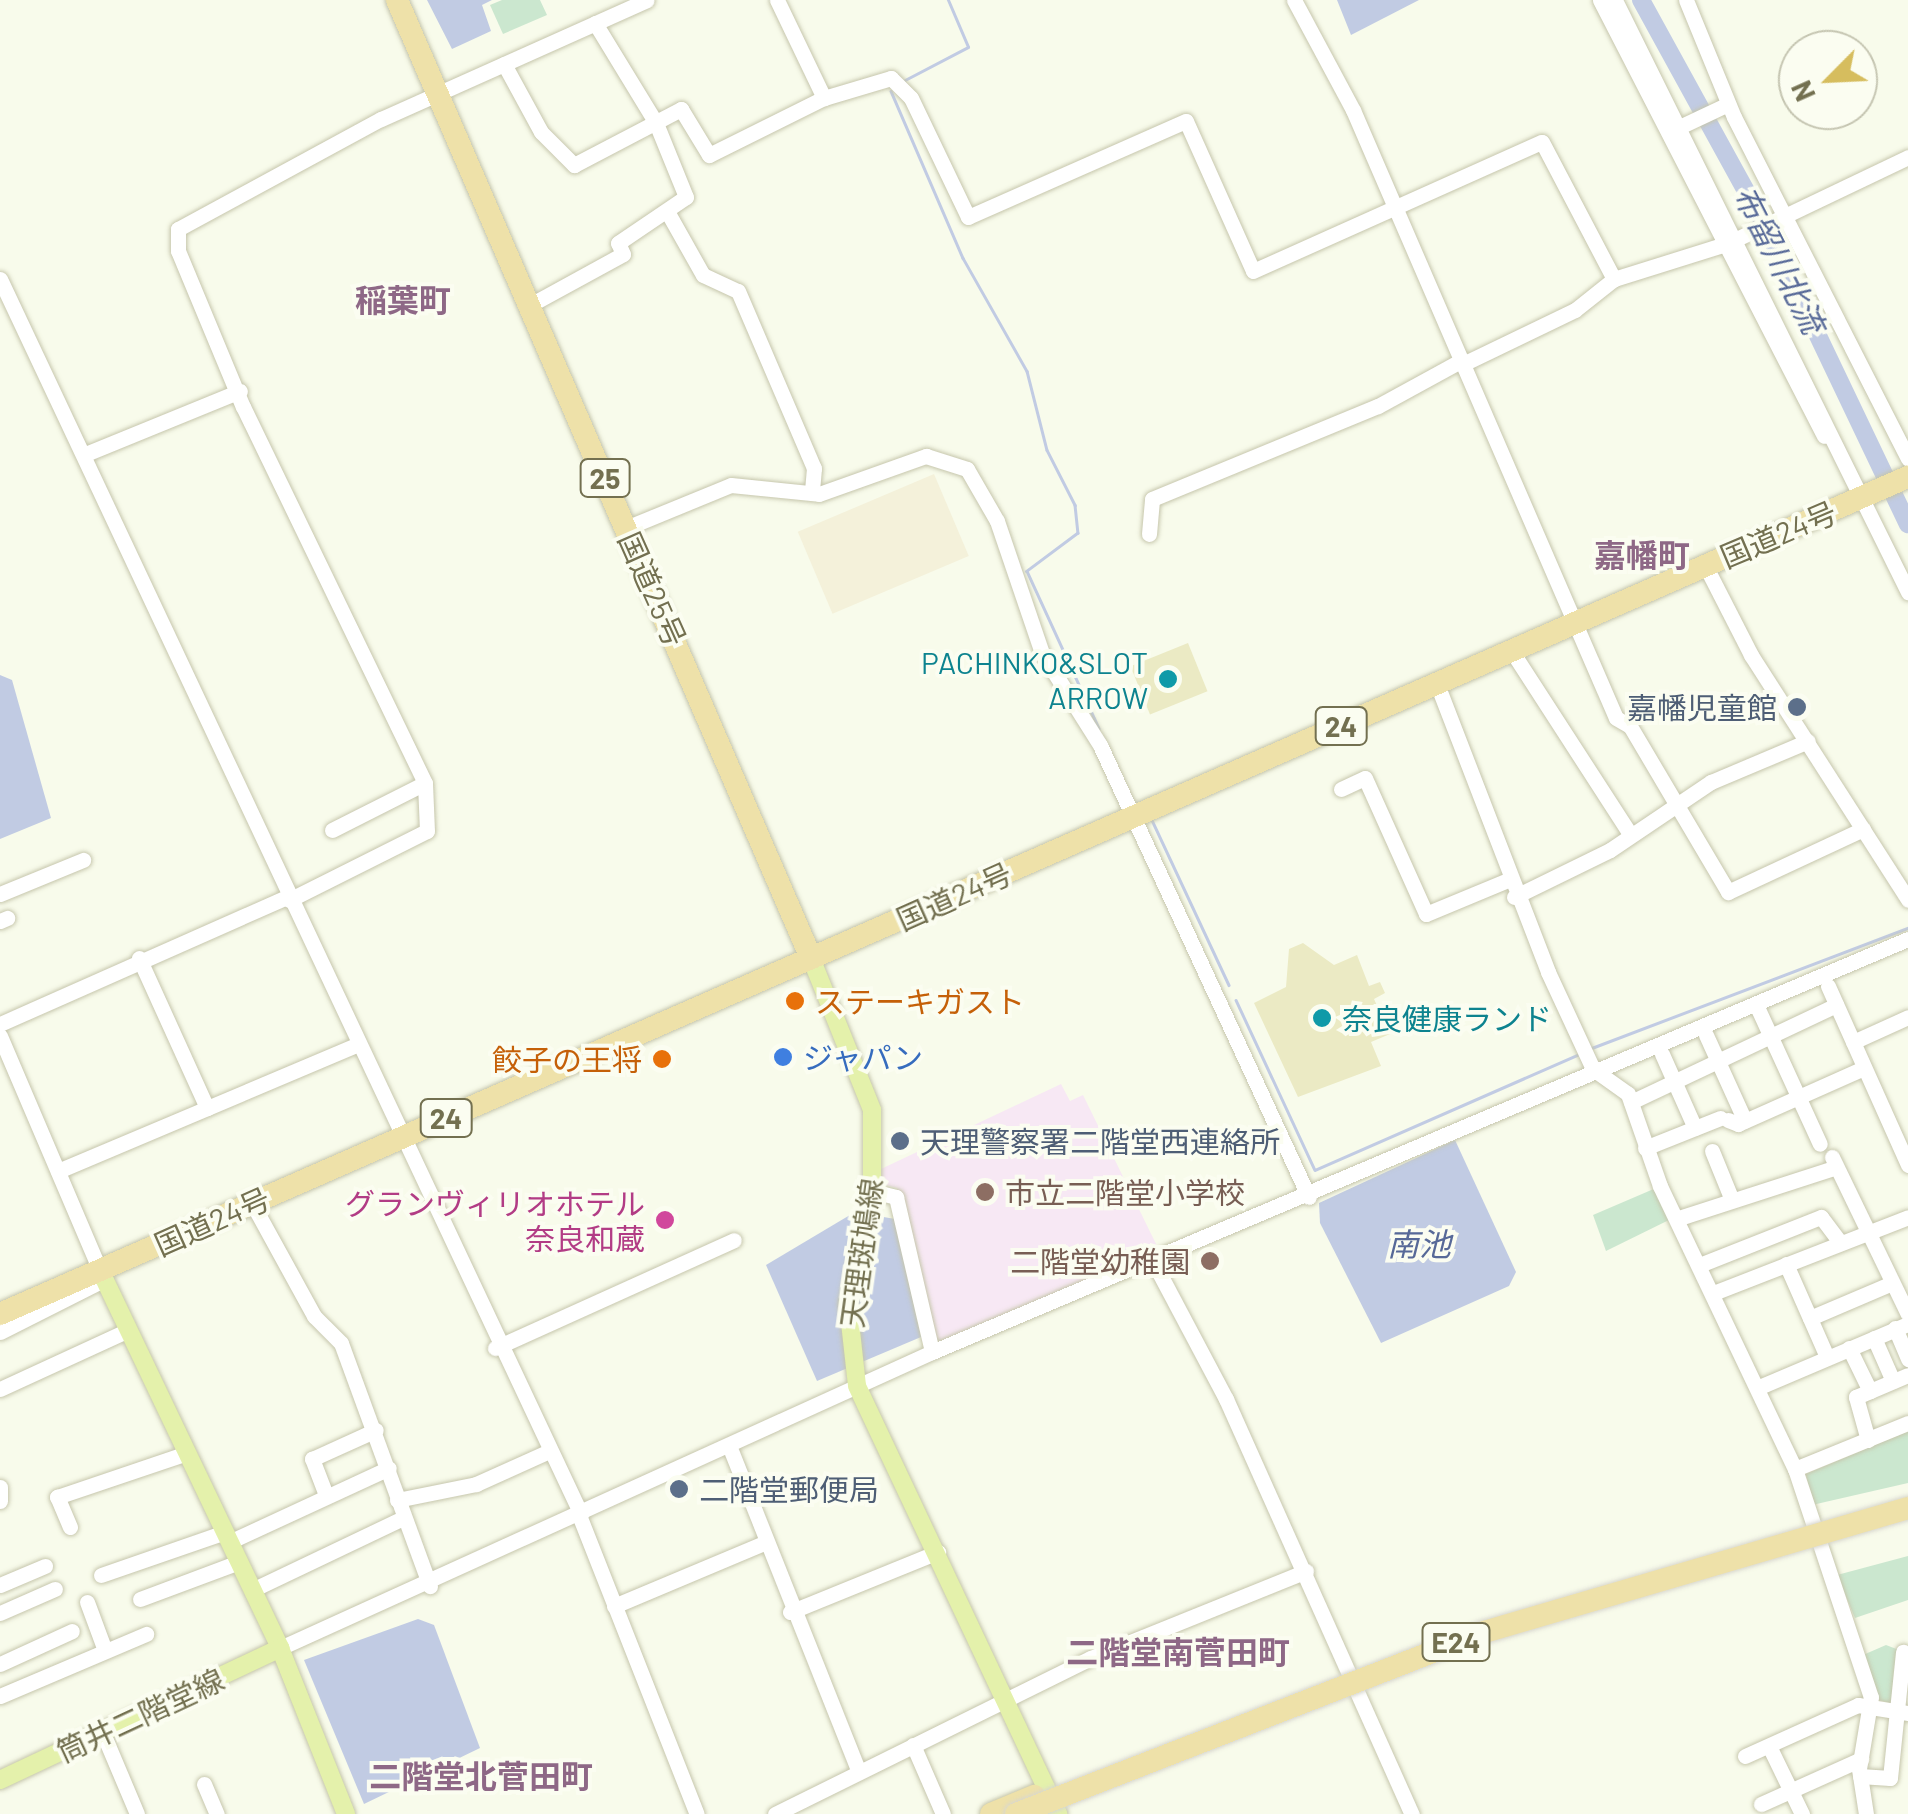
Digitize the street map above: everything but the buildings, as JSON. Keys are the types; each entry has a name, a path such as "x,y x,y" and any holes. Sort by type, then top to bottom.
{"highway":[{"name":"国道25号","path":"396,0 811,958"},
{"name":"国道24号","path":"0,1314 95,1276 252,1202 1867,495 1906,472"},
{"name":"E24","path":"1016,1814 1484,1632 1908,1508"},
{"name":"E24","path":"1057,1814 1488,1647 1908,1524"},
{"path":"991,1814 1047,1791"}],"main road":[{"name":"天理斑鳩線","path":"811,958 872,1110 870,1197 848,1304 855,1378 1057,1814"},
{"path":"95,1276 128,1330 280,1648 346,1814"},
{"name":"筒井二階堂線","path":"0,1780 280,1648"}],"street":[{"path":"0,1024 139,958 288,899 427,831 425,782 240,391 178,251 178,229 438,95 647,0"},
{"path":"776,0 824,98"},
{"path":"1294,0 1353,110 1390,210 1463,362 1616,718 1630,726 1672,806 1728,892 1863,829"},
{"path":"1600,0 1680,127"},
{"path":"1615,0 1867,495 1908,592"},
{"path":"1686,0 1726,105 1785,217 1906,472"},
{"path":"530,304 623,254 618,244 686,197 684,180 656,123 596,23"},
{"path":"504,64 542,132 574,165 681,109 710,155 824,98 898,81 968,217 1186,121 1253,271 1542,142 1614,279"},
{"path":"1680,127 1726,105"},
{"path":"1149,534 1152,499 1378,406 1575,310 1614,279 1737,239 1908,156"},
{"path":"668,213 703,274 738,291 814,468 812,493"},
{"path":"2,288 88,453 495,1348 545,1453 580,1514 697,1814"},
{"path":"88,453 240,391"},
{"path":"626,528 731,484 812,493 926,456 967,469 997,521 1042,653 1134,817 1309,1197"},
{"path":"1705,565 1808,741 1908,900"},
{"path":"1511,650 1630,834"},
{"path":"1437,684 1514,897 1585,1052 1629,1098 1645,1148 1716,1292 1796,1470 1870,1707 1860,1776 1866,1814"},
{"path":"1514,897 1630,834 1672,806 1808,741"},
{"path":"1341,789 1365,778 1426,914 1508,880"},
{"path":"332,830 425,782"},
{"path":"0,894 83,860"},
{"path":"1606,1075 1760,1012 1908,939"},
{"path":"139,958 207,1108"},
{"path":"1821,983 1836,1005 1864,1068 1900,1127 1908,1165"},
{"path":"280,1648 430,1586 730,1448 855,1378 932,1352 1154,1263 1821,983"},
{"path":"1629,1098 1719,1063 1836,1005"},
{"path":"1760,1012 1820,1144"},
{"path":"1853,1042 1908,1016"},
{"path":"1706,1034 1746,1121"},
{"path":"0,1036 58,1172 95,1276 0,1332"},
{"path":"58,1172 356,1045"},
{"path":"1662,1054 1695,1128"},
{"path":"1645,1148 1724,1119 1746,1121 1864,1068"},
{"path":"1712,1151 1732,1200"},
{"path":"1679,1218 1833,1162 1908,1314"},
{"path":"870,1197 896,1197 932,1352"},
{"path":"252,1202 314,1316 340,1343 376,1430 401,1520 430,1586"},
{"path":"1702,1264 1821,1217 1840,1242"},
{"path":"1716,1292 1908,1217"},
{"path":"495,1348 734,1240"},
{"path":"1154,1263 1174,1286 1306,1571 1412,1814"},
{"path":"1786,1264 1827,1357"},
{"path":"1810,1318 1892,1283"},
{"path":"1757,1388 1902,1326 1908,1359"},
{"path":"0,1389 128,1330"},
{"path":"1868,1440 1853,1405 1870,1391 1900,1378 1874,1338"},
{"path":"1850,1348 1870,1391"},
{"path":"1796,1470 1908,1423"},
{"path":"326,1495 312,1459 376,1430"},
{"path":"730,1448 790,1612 858,1770"},
{"path":"70,1527 57,1497 187,1453"},
{"path":"397,1500 476,1484 545,1453"},
{"path":"101,1575 227,1537 389,1468"},
{"path":"0,1487 0,1501"},
{"path":"252,1590 401,1520"},
{"path":"614,1606 764,1543"},
{"path":"790,1612 938,1552"},
{"path":"140,1598 239,1562"},
{"path":"0,1585 44,1566"},
{"path":"775,1814 858,1770 1005,1702 1306,1571"},
{"path":"0,1613 55,1589"},
{"path":"87,1602 104,1648"},
{"path":"0,1664 72,1631"},
{"path":"0,1696 104,1648 146,1634"},
{"path":"1860,1776 1890,1778 1902,1712 1903,1652"},
{"path":"1745,1756 1870,1707 1902,1712"},
{"path":"102,1731 137,1814"},
{"path":"913,1745 943,1814"},
{"path":"1769,1746 1802,1814"},
{"path":"1760,1804 1861,1758"},
{"path":"204,1784 218,1814"}],"shaded area":[{"path":"934,474 969,556 833,614 798,532"},
{"path":"1061,1084 1070,1101 1083,1095 1159,1250 935,1343 897,1188 881,1184 881,1169"}],"green space":[{"path":"502,0 540,0 547,15 503,34 490,5"},
{"path":"1656,1188 1673,1218 1606,1251 1593,1215"},
{"path":"1908,1431 1908,1483 1812,1505 1806,1474"},
{"path":"1908,1556 1908,1600 1855,1618 1837,1575"},
{"path":"1886,1645 1899,1650 1893,1704 1879,1700 1863,1655"}],"water":[{"path":"427,0 492,0 482,5 491,31 452,49"},
{"path":"1337,0 1419,0 1351,35"},
{"path":"0,675 12,680 51,818 0,839"},
{"name":"南池","path":"1455,1140 1516,1272 1509,1286 1381,1343 1320,1223 1319,1203"},
{"path":"855,1212 895,1219 921,1337 817,1381 766,1265"},
{"path":"418,1619 434,1625 480,1748 364,1804 304,1660"}],"waterway":[{"path":"905,80 968,47 948,0"},
{"name":"布留川北流","path":"1641,0 1768,231 1908,524"},
{"path":"891,91 963,258 1027,371 1047,450 1075,505 1078,533 1027,571 1099,728"},
{"path":"1152,820 1229,985"},
{"path":"1589,1049 1908,928"},
{"path":"1236,1000 1315,1170 1577,1055"}],"place":[{"name":"PACHINKO&SLOT ARROW","path":"1168,679"},
{"name":"嘉幡児童館","path":"1797,707"},
{"name":"ステーキガスト","path":"795,1001"},
{"name":"奈良健康ランド","path":"1322,1018"},
{"name":"ジャパン","path":"783,1057"},
{"name":"餃子の王将","path":"662,1059"},
{"name":"天理警察署二階堂西連絡所","path":"900,1141"},
{"name":"市立二階堂小学校","path":"985,1192"},
{"name":"グランヴィリオホテル 奈良和蔵","path":"665,1220"},
{"name":"二階堂幼稚園","path":"1210,1261"},
{"name":"二階堂郵便局","path":"679,1489"}],"district":[{"name":"稲葉町","path":"403,299"},
{"name":"嘉幡町","path":"1642,554"},
{"name":"二階堂南菅田町","path":"1178,1651"},
{"name":"二階堂北菅田町","path":"481,1775"}]}
